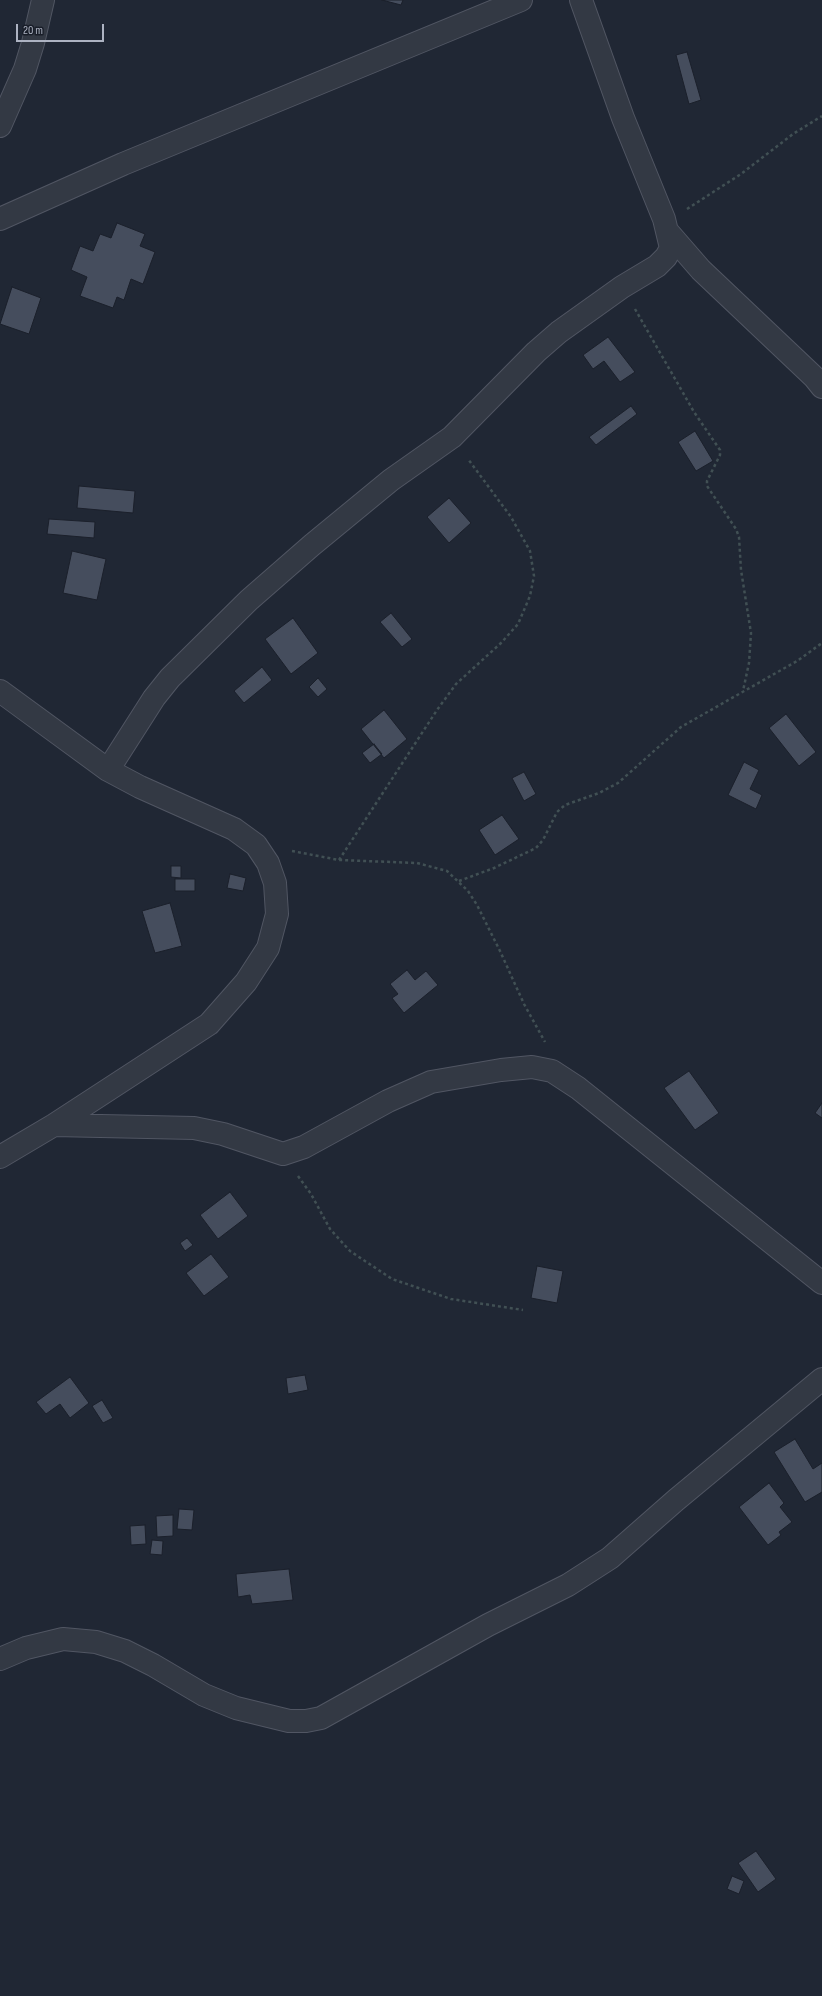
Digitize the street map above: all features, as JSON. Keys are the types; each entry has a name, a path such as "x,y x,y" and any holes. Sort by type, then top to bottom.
{"street":[{"path":"0,126 25,69 43,0"},
{"path":"0,219 123,164 521,0"},
{"path":"108,770 154,698 170,678 249,600 312,545 391,480 452,437 553,337 622,287 652,269 666,257 671,248 668,232 623,118 581,0"},
{"path":"668,232 701,270 814,377 822,387"},
{"path":"0,691 108,770 140,787 234,829 256,845 268,863 275,883 277,914 268,948 246,982 209,1024 54,1125 0,1157"},
{"path":"54,1125 194,1128 223,1134 283,1154 304,1147 388,1101 431,1082 532,1067 552,1071 578,1088 822,1283"},
{"path":"0,1659 26,1648 63,1639 96,1642 125,1651 153,1665 204,1695 236,1708 289,1720 306,1721 321,1718 488,1625 568,1585 610,1558 676,1500 822,1379"}],"path":[{"path":"668,232 682,212 741,174 793,134 822,116"},
{"path":"622,287 694,412 720,450 720,455 707,481 707,486 739,537 743,586 751,633 749,663 743,691"},
{"path":"339,860 437,710 456,684 502,643 518,624 530,596 534,576 530,551 511,517 452,437"},
{"path":"459,881 494,868 536,848 544,840 557,812 565,805 618,783 681,727 797,661 822,643"},
{"path":"256,845 339,860 417,863 447,871 468,891 477,905 524,1004 546,1044"},
{"path":"283,1154 311,1194 330,1228 350,1251 392,1278 451,1299 523,1310"}],"building":[{"path":"382,0 403,0 401,5"},
{"path":"687,52 701,100 689,104 676,55"},
{"path":"117,223 145,234 140,246 155,252 143,284 131,279 124,300 117,297 113,308 80,296 87,277 71,270 80,246 93,251 100,234 111,238"},
{"path":"12,287 41,298 29,334 0,324"},
{"path":"608,337 635,372 620,382 604,361 593,369 583,355"},
{"path":"631,406 637,414 596,445 589,437"},
{"path":"695,431 713,461 696,471 678,442"},
{"path":"79,486 135,491 133,513 77,508"},
{"path":"449,498 471,523 449,543 427,517"},
{"path":"49,519 95,522 94,538 47,534"},
{"path":"72,551 106,559 97,600 63,593"},
{"path":"391,613 412,639 402,647 380,622"},
{"path":"293,618 318,653 291,674 265,639"},
{"path":"262,667 272,680 244,703 234,691"},
{"path":"318,678 327,689 318,697 309,687"},
{"path":"384,710 407,739 384,758 361,729"},
{"path":"786,714 816,752 799,766 769,728"},
{"path":"374,744 382,754 370,763 362,753"},
{"path":"744,762 759,770 750,789 762,795 756,809 728,795"},
{"path":"524,772 536,794 524,801 512,778"},
{"path":"502,815 519,839 495,855 479,830"},
{"path":"171,866 181,866 181,878 171,877"},
{"path":"230,874 246,878 243,891 227,888"},
{"path":"175,879 195,879 195,891 175,891"},
{"path":"170,903 182,946 155,953 142,911"},
{"path":"407,970 415,980 426,971 438,985 404,1013 392,998 398,994 390,984"},
{"path":"689,1071 719,1113 695,1130 664,1088"},
{"path":"822,1103 822,1118 815,1113"},
{"path":"230,1192 248,1216 218,1239 200,1215"},
{"path":"187,1238 193,1245 185,1251 180,1243"},
{"path":"211,1254 229,1277 204,1296 186,1273"},
{"path":"537,1266 563,1271 557,1303 531,1298"},
{"path":"305,1375 308,1390 288,1394 286,1378"},
{"path":"70,1377 89,1403 70,1418 60,1404 46,1414 36,1402"},
{"path":"102,1400 113,1418 103,1423 92,1406"},
{"path":"795,1439 813,1469 822,1463 822,1492 805,1502 774,1452"},
{"path":"769,1483 784,1503 780,1507 792,1522 779,1532 781,1535 768,1545 739,1507"},
{"path":"179,1509 194,1510 192,1530 177,1529"},
{"path":"173,1515 173,1536 157,1537 156,1516"},
{"path":"145,1525 146,1544 131,1545 130,1526"},
{"path":"152,1540 163,1541 162,1555 150,1554"},
{"path":"289,1569 293,1600 252,1604 250,1595 238,1597 236,1574"},
{"path":"756,1851 776,1879 758,1892 738,1863"},
{"path":"732,1876 744,1881 739,1894 727,1889"}]}
